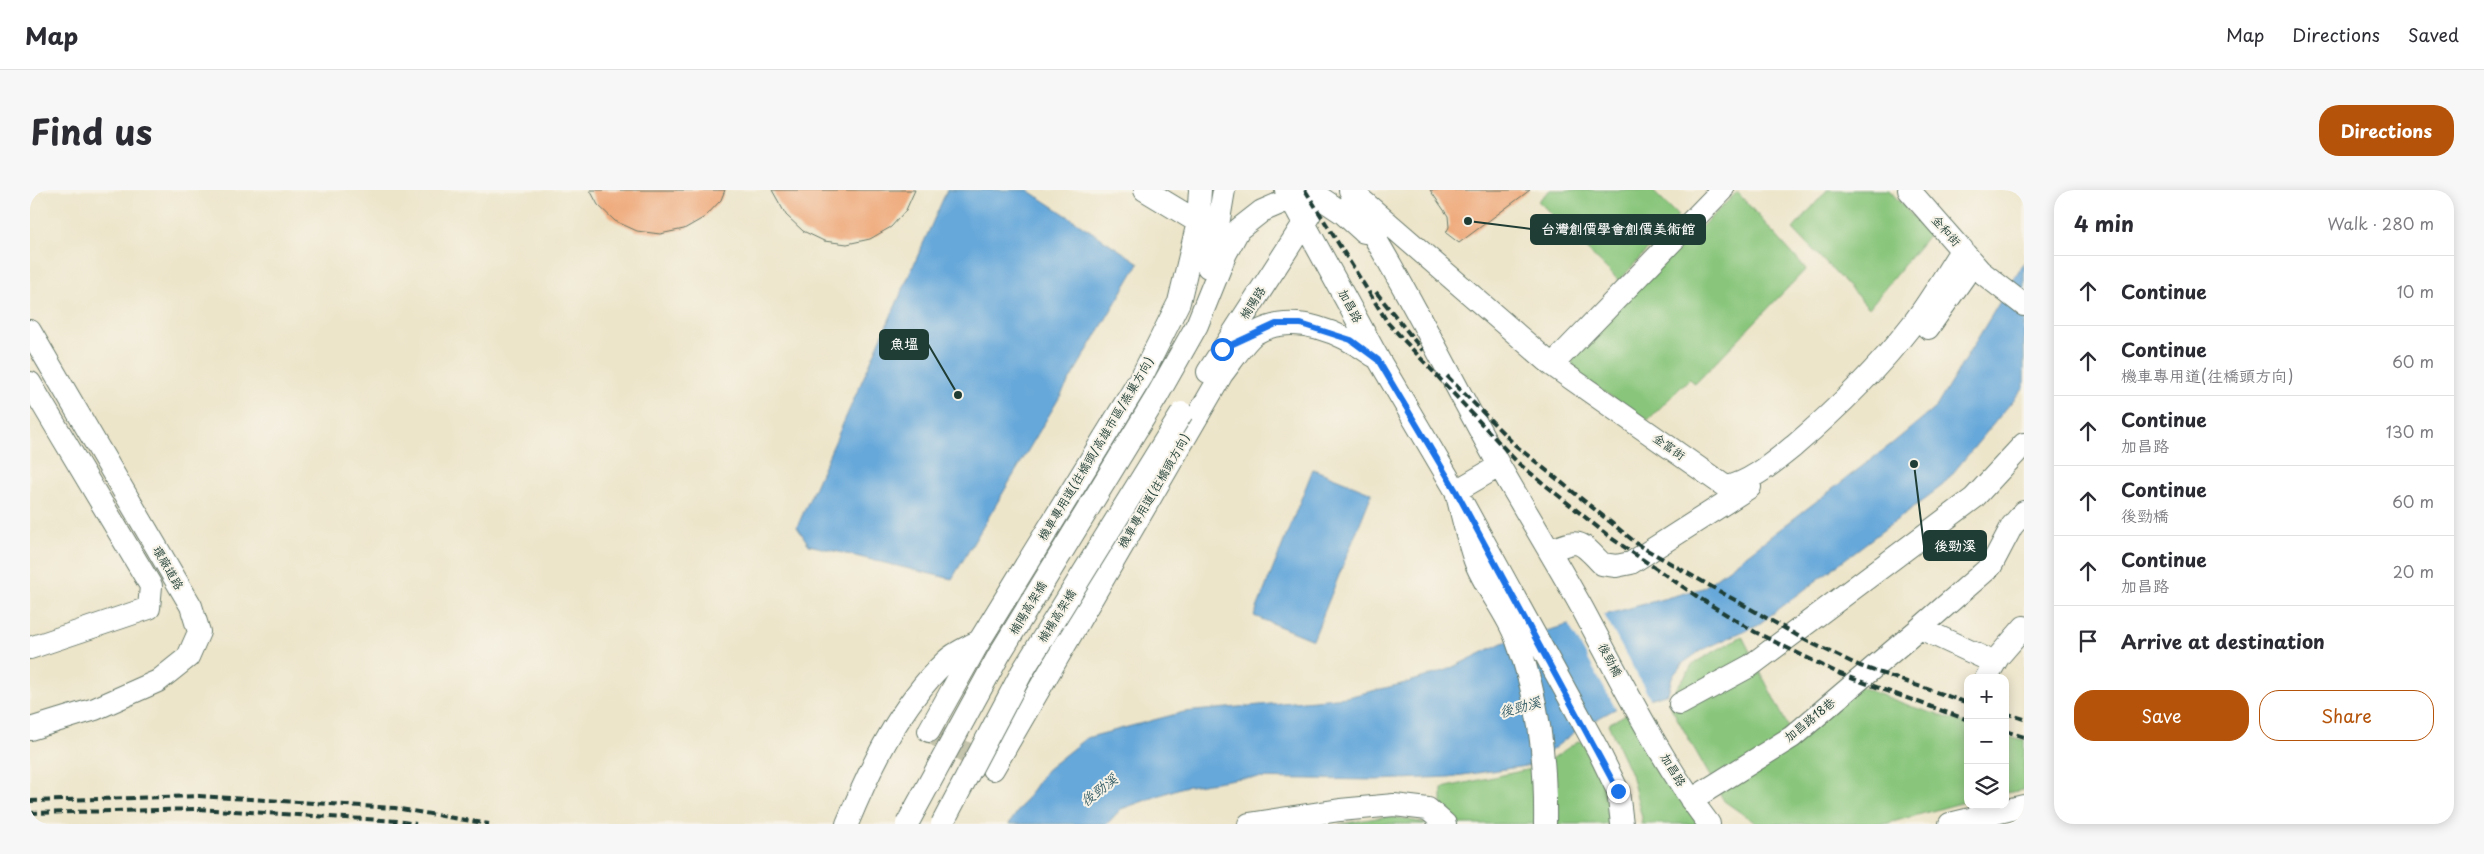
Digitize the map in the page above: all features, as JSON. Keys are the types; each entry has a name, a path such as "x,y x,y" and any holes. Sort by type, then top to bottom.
{"street":[{"path":"1145,190 1198,222"},
{"name":"機車專用道(往橋頭/高雄市區/燕巢方向)","path":"980,640 1142,376 1180,302 1198,222 1200,190"},
{"path":"1157,396 1194,312 1216,238 1224,190"},
{"path":"1346,190 1383,249 1499,466 1550,552 1567,543 1574,542 1590,549 1602,564 1616,566 1630,562 1796,458 1877,388 1920,340 1972,261"},
{"name":"金富街","path":"1350,190 1552,365 1726,487 1738,485 1781,457 1841,406 1912,324 1972,261"},
{"path":"1552,365 1722,190"},
{"name":"金和街","path":"1909,190 1972,261 2024,304"},
{"path":"1157,396 1197,325 1226,253 1239,229 1288,194 1316,193 1343,213 1383,249"},
{"name":"楠陽路","path":"1182,413 1304,225 1312,211 1316,193"},
{"name":"加昌路","path":"1288,194 1304,225 1311,233 1378,360 1456,491 1524,633"},
{"name":"機車專用道(往橋頭方向)","path":"993,769 1222,374 1255,334 1276,324 1301,324 1351,340 1378,360"},
{"name":"環廠道路","path":"30,331 191,606 199,632 188,658 158,681 95,709 30,729"},
{"path":"1222,349 1255,334"},
{"path":"30,383 151,586 149,608 30,648"},
{"name":"楠陽高架橋","path":"907,824 999,654 1157,396"},
{"name":"楠楊高架橋","path":"942,824 1022,672 1182,413"},
{"path":"1680,704 1750,666 1974,498 2024,444"},
{"path":"1456,491 1499,466"},
{"name":"加昌路18巷","path":"1691,800 1792,737 1920,628 1991,566 2012,526 2024,512"},
{"name":"後勁橋","path":"1550,552 1639,715"},
{"path":"1920,628 1990,670 2024,627"},
{"path":"1524,633 1598,750 1618,791 1622,824"},
{"path":"1524,633 1539,712 1545,779 1545,824"},
{"path":"929,731 980,640"},
{"path":"847,824 890,734 919,690 948,659 980,640"},
{"name":"加昌路","path":"1639,715 1691,800 1709,824"},
{"path":"1249,824 1340,810 1394,805 1428,809 1444,824"},
{"path":"2009,807 2024,806"},
{"path":"1950,824 1991,809"}],"green space":[{"path":"1550,190 1652,190 1678,216 1619,281 1538,201"},
{"path":"1827,190 1889,190 1929,234 1869,308 1793,229"},
{"path":"1737,192 1806,269 1695,384 1689,379 1648,420 1576,374 1572,364 1572,353"},
{"path":"1742,636 1795,740 1858,686 1913,707 1964,723 1964,802 1885,824 1757,824 1724,801 1669,704 1676,689 1694,663"},
{"path":"1630,712 1702,824 1641,824 1642,818 1631,774 1608,724"},
{"path":"2009,737 2024,741 2024,790 2009,792"},
{"path":"1578,741 1588,743 1614,796 1614,824 1444,824 1442,788 1540,767"},
{"path":"1389,816 1430,824 1339,824"}],"water":[{"path":"947,190 1028,190 1139,263 952,579 809,545 797,527"},
{"path":"2024,262 2024,387 1943,485 1759,624 1700,651 1683,663 1672,677 1668,693 1615,709 1577,730 1533,765 1449,777 1376,780 1241,778 1183,787 1121,809 1107,824 1009,824 1046,770 1086,738 1184,712 1347,697 1406,683 1447,670 1502,643 1703,588 1894,442 1936,407"},
{"path":"1313,469 1372,493 1313,640 1254,616"}],"pier":[{"path":"1603,613 1651,700 1617,711 1567,622"}],"building":[{"path":"590,190 725,190 721,200 705,217 684,229 660,234 637,231 615,221 598,205"},
{"path":"772,190 915,190 906,210 891,227 870,239 847,244 824,241 803,231 786,215"},
{"path":"1430,190 1530,190 1459,243 1446,233 1449,227 1448,216"}],"tunnel":[{"path":"929,731 993,769"}],"railway":[{"path":"1305,190 1388,323 1518,463 1611,538 1701,599 1755,632 1840,674 1965,719"},
{"path":"1376,292 1423,351"},
{"path":"1447,376 1515,445 1640,546 1807,641 1860,666 1964,702"},
{"path":"2009,714 2024,719"},
{"path":"2009,732 2024,737"},
{"path":"30,801 199,796 395,808 489,824"},
{"path":"30,813 199,809 397,821 416,824"}],"place":[{"name":"台灣創價學會創價美術館","path":"1468,221"},
{"name":"魚塭","path":"958,395"},
{"name":"後勁溪","path":"1914,464"}],"route":[{"path":"1222,349 1276,324 1301,324 1351,340 1378,360 1456,491 1534,631 1618,791"}]}
